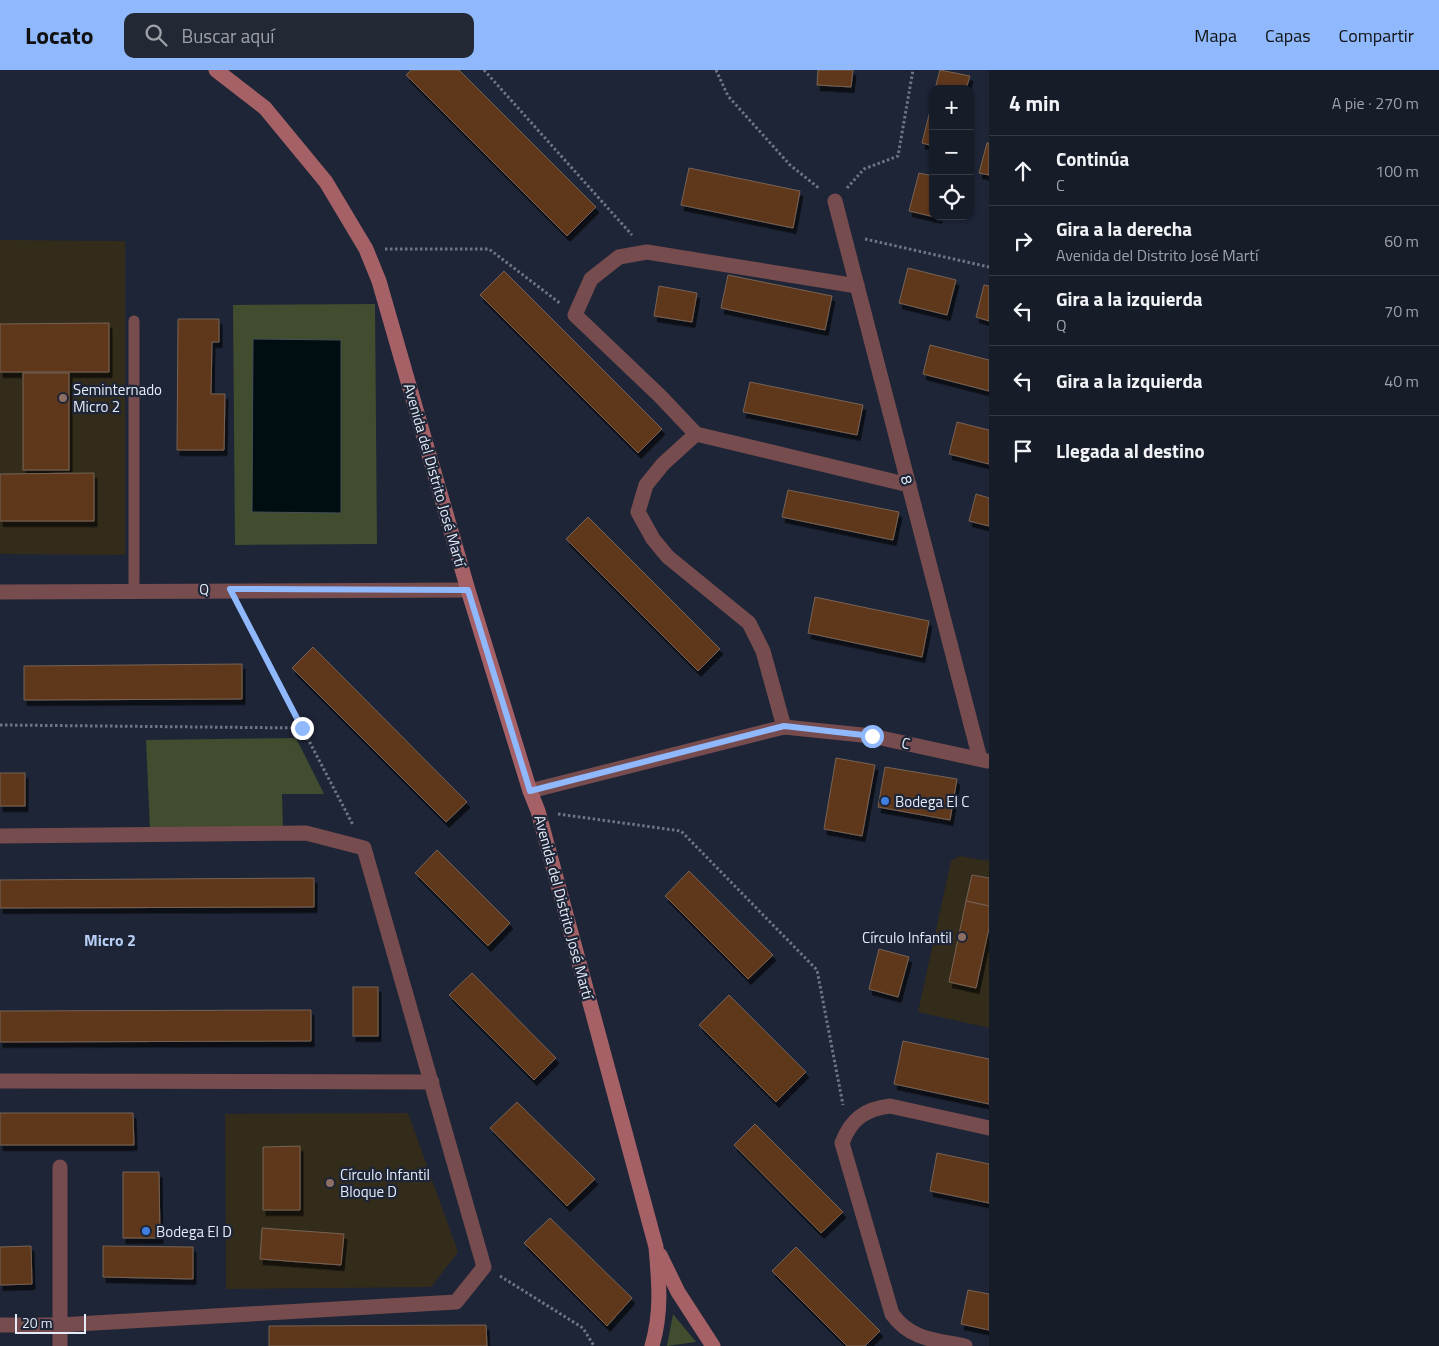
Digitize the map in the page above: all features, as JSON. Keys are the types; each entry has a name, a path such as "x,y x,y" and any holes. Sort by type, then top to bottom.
{"main road":[{"name":"Avenida del Distrito José Martí","path":"216,70 265,108 326,182 366,249 380,281 468,590 530,791 538,811 656,1247 660,1295 658,1327 652,1346"},
{"name":"Avenida del Distrito José Martí","path":"656,1247 678,1292 713,1346"}],"street":[{"name":"8","path":"835,201 909,485 984,760"},
{"path":"857,286 647,252 619,256 591,279 575,315 660,396 696,434 909,485"},
{"path":"696,434 663,464 646,485 638,512 653,539 668,557 749,623 763,651 784,726"},
{"name":"Q","path":"0,592 230,589 468,590"},
{"name":"C","path":"530,791 784,726 872,736 984,760"},
{"path":"0,836 306,829 364,848 484,1267 456,1302 60,1325 0,1326"},
{"path":"0,1081 432,1082"},
{"path":"964,1346 912,1334 901,1326 892,1314 842,1143 848,1128 860,1116 874,1108 890,1106 989,1128"},
{"path":"60,1167 60,1346"}],"lane":[{"path":"134,321 134,590"}],"path":[{"path":"484,70 647,252"},
{"path":"716,70 728,96 784,158 835,201 864,169 898,156 913,70"},
{"path":"844,235 989,267"},
{"path":"366,249 490,249 575,315"},
{"path":"230,589 364,848"},
{"path":"0,725 302,728"},
{"path":"538,811 681,831 817,970 848,1128"},
{"path":"484,1267 583,1328 594,1346"}],"shaded area":[{"name":"Seminternado Micro 2","path":"0,240 125,241 125,555 0,554"},
{"path":"253,339 341,340 341,513 252,512"},
{"name":"Círculo Infantil","path":"960,856 988,861 989,857 989,1028 918,1012 951,861"},
{"name":"Círculo Infantil Bloque D","path":"408,1113 458,1252 431,1287 226,1289 225,1114"}],"green space":[{"path":"375,304 377,544 235,545 233,305"},
{"path":"296,738 324,794 282,794 283,829 150,829 146,740"},
{"path":"673,1314 696,1342 667,1346"}],"building":[{"path":"411,70 459,70 596,207 567,236 406,75"},
{"path":"818,70 853,70 851,87 817,85"},
{"path":"940,70 970,76 967,85 936,85"},
{"path":"929,115 929,145 922,143"},
{"path":"987,143 989,143 989,175 979,173"},
{"path":"689,168 800,191 793,228 681,205"},
{"path":"919,173 929,175 929,216 909,211"},
{"path":"908,268 956,280 947,315 899,303"},
{"path":"504,271 662,429 638,453 480,295"},
{"path":"728,275 832,296 825,330 721,308"},
{"path":"984,285 989,286 989,321 976,317"},
{"path":"659,286 697,293 692,322 654,316"},
{"path":"178,319 219,319 219,342 212,342 211,394 225,394 224,450 177,450"},
{"path":"109,323 109,372 0,372 0,324"},
{"path":"930,345 989,360 989,391 923,374"},
{"path":"23,373 69,373 69,470 23,470"},
{"path":"750,382 863,405 857,435 743,412"},
{"path":"957,422 989,430 989,464 949,454"},
{"path":"94,473 94,521 0,521 0,474"},
{"path":"788,490 899,512 893,540 782,517"},
{"path":"976,494 989,498 989,526 969,521"},
{"path":"588,517 720,649 698,671 566,539"},
{"path":"815,597 929,621 922,657 808,633"},
{"path":"313,647 467,802 446,822 292,668"},
{"path":"242,664 242,699 24,700 24,666"},
{"path":"836,758 875,765 862,836 824,829"},
{"path":"885,767 957,779 950,820 878,807"},
{"path":"0,773 25,773 25,806 0,806"},
{"path":"437,850 510,923 488,946 415,873"},
{"path":"689,871 773,955 748,979 665,896"},
{"path":"972,875 989,878 989,906 966,901"},
{"path":"314,878 314,907 0,908 0,880"},
{"path":"966,901 989,906 989,928 976,988 949,982"},
{"path":"879,949 909,957 898,997 869,989"},
{"path":"472,973 556,1058 534,1080 449,995"},
{"path":"353,987 378,987 378,1036 353,1036"},
{"path":"729,995 806,1072 776,1102 699,1025"},
{"path":"311,1010 311,1041 0,1042 0,1011"},
{"path":"903,1041 989,1059 989,1104 894,1084"},
{"path":"517,1102 595,1179 567,1206 490,1128"},
{"path":"0,1113 133,1113 134,1145 0,1145"},
{"path":"755,1124 843,1212 821,1233 734,1145"},
{"path":"300,1146 300,1210 263,1210 263,1147"},
{"path":"937,1153 989,1164 989,1203 930,1191"},
{"path":"123,1172 159,1172 160,1238 123,1238"},
{"path":"550,1218 632,1298 607,1326 524,1243"},
{"path":"262,1228 344,1234 341,1265 260,1259"},
{"path":"31,1246 32,1284 0,1285 0,1247"},
{"path":"103,1246 193,1247 193,1279 103,1277"},
{"path":"796,1247 880,1331 865,1346 847,1346 772,1271"},
{"path":"968,1290 989,1294 989,1330 961,1324"},
{"path":"486,1325 487,1346 269,1346 269,1326"}],"place":[{"name":"Seminternado Micro 2","path":"63,398"},
{"name":"Bodega El C","path":"885,801"},
{"name":"Círculo Infantil","path":"962,937"},
{"name":"Círculo Infantil Bloque D","path":"330,1183"},
{"name":"Bodega El D","path":"146,1231"}],"district":[{"name":"Micro 2","path":"110,940"}],"route":[{"path":"302,728 230,589 468,590 530,791 784,726 872,736"}]}
